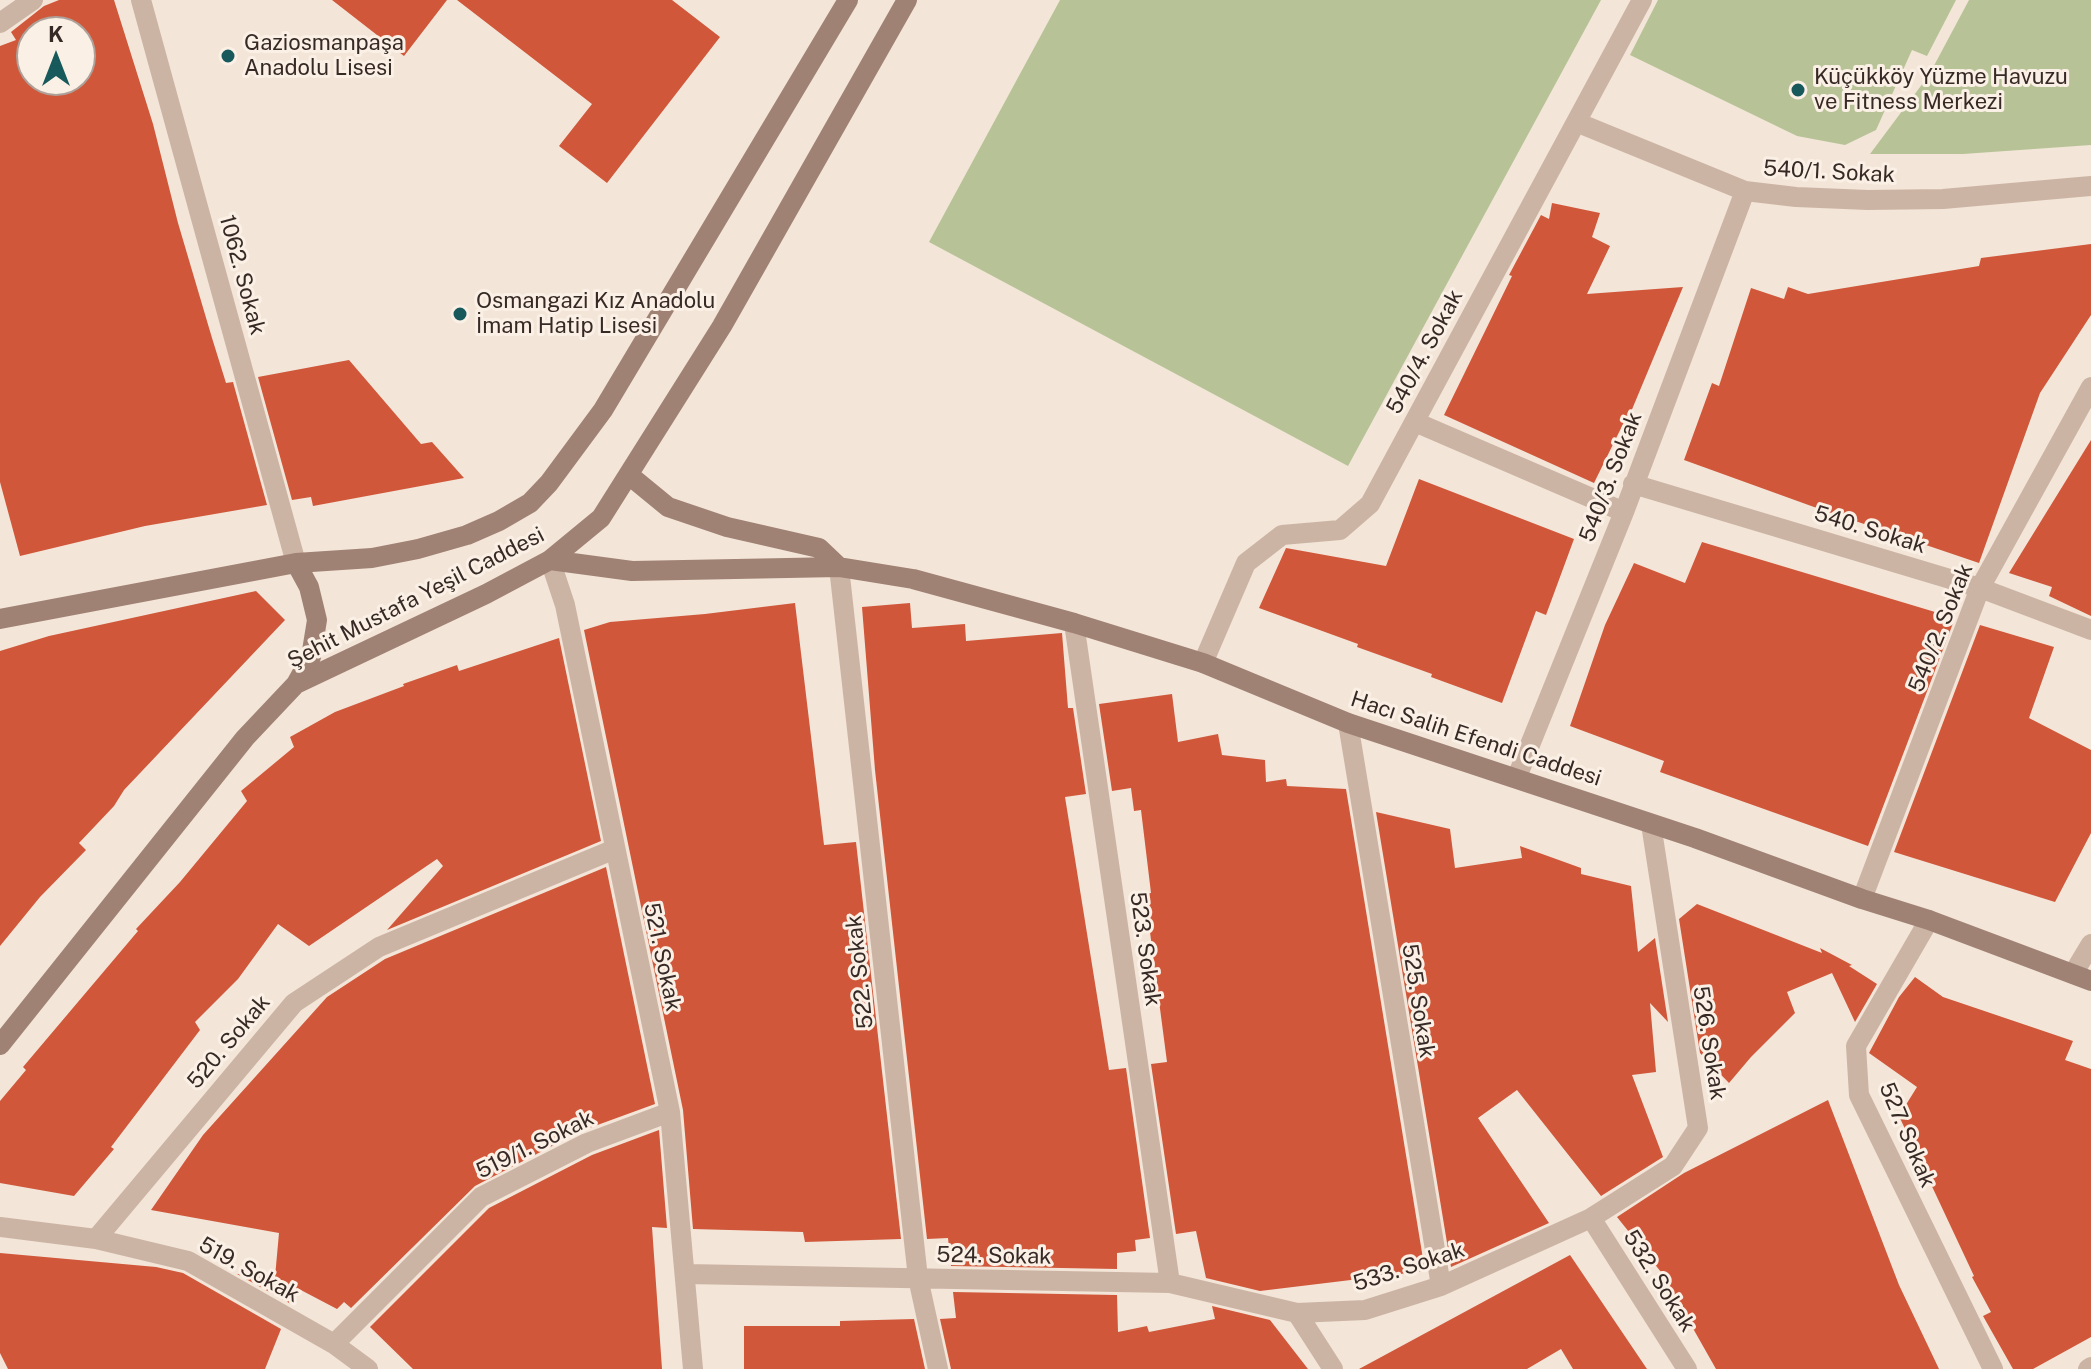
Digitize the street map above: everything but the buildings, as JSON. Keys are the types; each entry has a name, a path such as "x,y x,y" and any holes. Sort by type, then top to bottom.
{"main road":[{"name":"Şehit Mustafa Yeşil Caddesi","path":"296,563 372,558 418,549 467,535 530,503 549,483 603,410 848,0"},
{"name":"Şehit Mustafa Yeşil Caddesi","path":"0,1045 245,738 296,684 486,594 550,560 601,518 722,326 907,0"},
{"path":"629,475 668,507 727,527 819,548 839,567"},
{"path":"550,560 632,571 839,567"},
{"path":"1,616 296,563 309,587 317,620 311,657 296,684"},
{"name":"Hacı Salih Efendi Caddesi","path":"839,567 913,579 1074,623 1203,663 1348,723 1517,777 1929,920 2082,978"}],"street":[{"path":"0,23 33,0"},
{"name":"1062. Sokak","path":"141,0 296,563"},
{"name":"540/4. Sokak","path":"1203,663 1246,563 1282,535 1340,530 1370,504 1642,0"},
{"name":"540/1. Sokak","path":"1576,122 1745,191 1796,197 1883,200 1943,199 2091,186"},
{"name":"540/3. Sokak","path":"1517,777 1624,512 1745,191"},
{"name":"540/2. Sokak","path":"1862,899 1980,588 2091,387"},
{"path":"1415,422 1624,512"},
{"name":"540. Sokak","path":"1633,484 1980,588 2091,630"},
{"name":"521. Sokak","path":"550,560 565,605 670,1112 693,1369"},
{"name":"522. Sokak","path":"839,567 918,1278 938,1369"},
{"name":"523. Sokak","path":"1074,623 1170,1283"},
{"name":"525. Sokak","path":"1348,723 1441,1286"},
{"name":"526. Sokak","path":"1591,1218 1673,1166 1698,1128 1651,824"},
{"name":"520. Sokak","path":"96,1239 294,1003 379,947 615,849"},
{"name":"527. Sokak","path":"1929,920 1856,1046 1859,1095 1993,1369"},
{"path":"2082,978 2091,944"},
{"name":"519/1. Sokak","path":"334,1344 481,1197 587,1143 670,1112"},
{"name":"533. Sokak","path":"1297,1313 1365,1310 1441,1286 1591,1218"},
{"name":"532. Sokak","path":"1591,1218 1687,1369"},
{"name":"519. Sokak","path":"0,1227 96,1239 188,1261 334,1344 368,1369"},
{"name":"524. Sokak","path":"686,1274 1170,1283 1297,1313"},
{"path":"1297,1313 1333,1369"}],"green space":[{"path":"1060,0 1601,0 1348,466 929,242"},
{"name":"Küçükköy Yüzme Havuzu ve Fitness Merkezi","path":"1658,0 1956,0 1927,56 1912,50 1876,130 1845,145 1797,136 1630,55"},
{"path":"1969,0 2091,0 2091,145 1963,154 1870,154 1929,75"}],"place":[{"name":"Gaziosmanpaşa Anadolu Lisesi","path":"228,56"},
{"name":"Küçükköy Yüzme Havuzu ve Fitness Merkezi","path":"1798,90"},
{"name":"Osmangazi Kız Anadolu İmam Hatip Lisesi","path":"460,314"}]}
